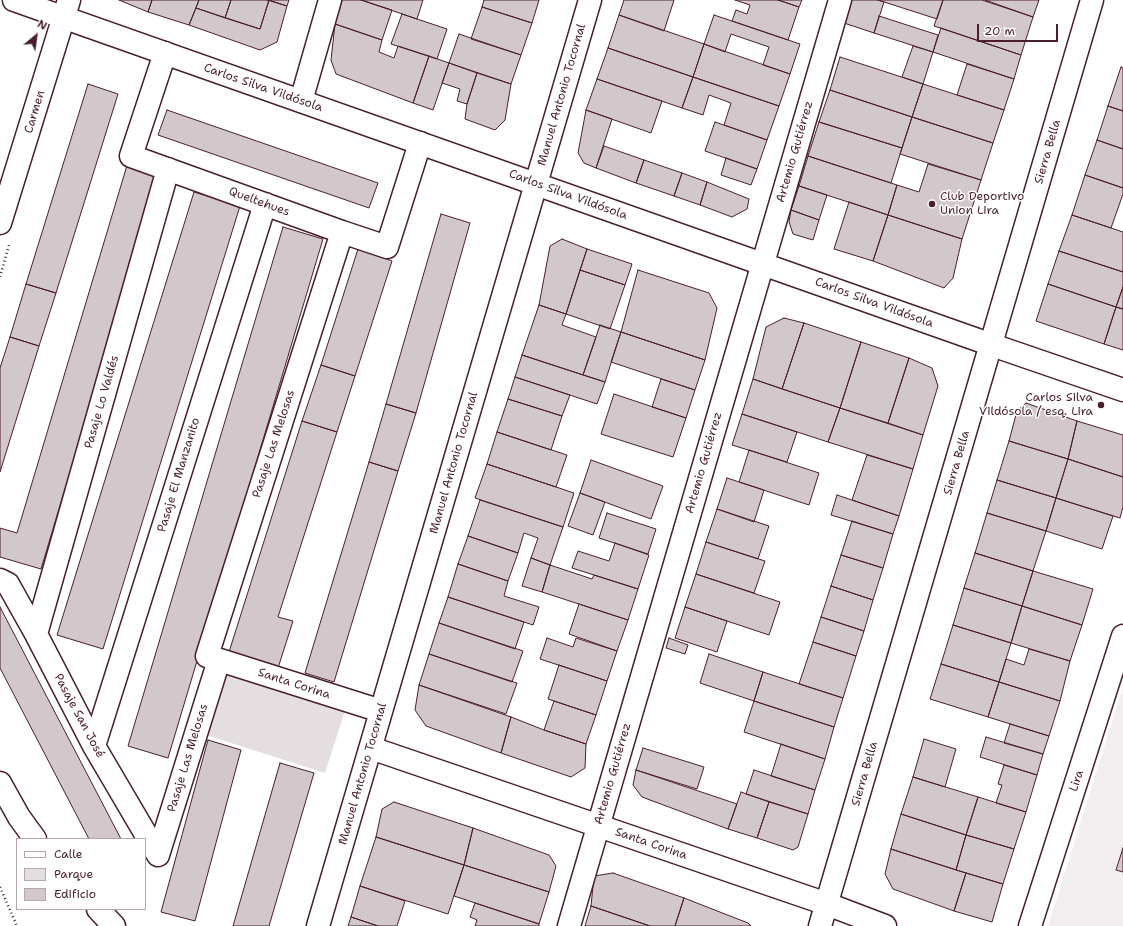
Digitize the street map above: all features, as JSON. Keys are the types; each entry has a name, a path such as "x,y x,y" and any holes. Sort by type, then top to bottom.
{"street":[{"name":"Carlos Silva Vildósola","path":"14,0 67,9 165,53 1123,390"},
{"path":"301,101 330,0"},
{"name":"Manuel Antonio Tocornal","path":"318,926 590,0"},
{"name":"Artemio Gutiérrez","path":"569,926 840,0"},
{"name":"Sierra Bella","path":"820,926 992,345 1092,0"},
{"name":"Carmen","path":"0,223 67,9"},
{"name":"Queltehues","path":"165,53 131,156 342,232 387,246 420,143"},
{"name":"Pasaje Lo Valdés","path":"36,634 168,169"},
{"name":"Pasaje El Manzanito","path":"94,746 265,204"},
{"name":"Pasaje Las Melosas","path":"158,855 213,658 342,232"},
{"name":"Pasaje San José","path":"0,580 8,584 36,634 94,746 158,855"},
{"name":"Lira","path":"1030,926 1123,636"},
{"name":"Santa Corina","path":"213,658 381,711"},
{"name":"Santa Corina","path":"371,748 827,904 885,926"},
{"path":"2,791 34,838"},
{"path":"99,910 114,926"}],"path":[{"path":"0,887 17,926"}],"shaded area":[{"path":"1123,687 1123,926 1048,926"}],"green space":[{"path":"227,659 349,698 325,773 203,734"}],"building":[{"path":"119,0 152,0 148,12"},
{"path":"152,0 199,0 189,25 148,12"},
{"path":"199,0 231,0 225,18 196,8"},
{"path":"231,0 269,0 260,29 225,18"},
{"path":"267,0 289,0 287,6"},
{"path":"269,0 287,6 277,42 260,50 189,25 196,8 260,29"},
{"path":"342,0 361,0 392,10 382,40 335,24"},
{"path":"361,0 423,0 417,19"},
{"path":"484,0 539,0 532,23 482,7"},
{"path":"624,0 674,0 664,31 619,15"},
{"path":"735,0 778,0 799,7 788,40 732,21 736,10 747,14 750,5"},
{"path":"778,0 802,0 799,7"},
{"path":"851,0 878,0 884,2 874,33 844,23"},
{"path":"878,0 943,0 937,19"},
{"path":"943,0 982,0 1033,17 1021,55 934,26"},
{"path":"985,0 1039,0 1033,17"},
{"path":"482,7 532,23 521,55 471,39"},
{"path":"402,14 447,29 437,59 391,44"},
{"path":"619,15 704,44 693,77 608,48"},
{"path":"714,15 800,44 790,74 763,65 769,47 731,34 725,52 704,44"},
{"path":"879,16 938,35 933,52 874,33"},
{"path":"335,24 382,40 379,52 394,58 398,46 429,56 413,103 336,74 331,60"},
{"path":"941,28 1021,55 1014,79 933,52"},
{"path":"459,34 521,55 511,84 449,63"},
{"path":"704,44 790,74 779,106 693,77"},
{"path":"913,46 933,52 923,84 902,77"},
{"path":"608,48 693,77 682,108 597,79"},
{"path":"429,56 449,63 433,110 413,103"},
{"path":"840,57 923,84 912,117 830,90"},
{"path":"449,63 477,73 467,104 457,101 460,89 442,83"},
{"path":"967,64 1014,79 1004,110 957,95"},
{"path":"1121,67 1123,68 1123,111 1108,106"},
{"path":"477,73 511,84 505,120 495,130 465,119 467,104"},
{"path":"693,77 779,106 767,140 724,125 731,103 709,95 703,115 682,108"},
{"path":"597,79 662,101 651,133 586,110"},
{"path":"88,84 118,94 56,293 26,284"},
{"path":"923,84 1004,110 993,143 912,117"},
{"path":"830,90 912,117 902,148 819,122"},
{"path":"1108,106 1123,111 1123,149 1097,140"},
{"path":"167,110 378,183 369,208 158,135"},
{"path":"586,110 612,119 596,168 584,163 578,153"},
{"path":"912,117 993,143 981,180 900,154"},
{"path":"715,122 767,140 757,169 705,151"},
{"path":"819,122 902,148 891,183 808,156"},
{"path":"1097,140 1123,149 1123,188 1085,175"},
{"path":"604,146 644,160 636,183 596,168"},
{"path":"808,156 897,185 888,215 799,186"},
{"path":"726,158 757,169 751,185 721,175"},
{"path":"644,160 682,173 674,196 636,183"},
{"path":"128,162 160,172 41,569 0,557 0,528 17,533"},
{"name":"Club Deportivo Union Lira","path":"928,164 981,180 962,239 888,215 897,185 919,192"},
{"path":"682,173 707,182 700,205 674,196"},
{"path":"1085,175 1123,188 1123,194 1111,228 1072,215"},
{"path":"707,182 749,199 747,209 732,217 700,205"},
{"path":"799,186 827,195 819,220 791,210"},
{"path":"194,192 240,206 103,649 57,635"},
{"path":"849,202 888,215 873,261 834,249"},
{"path":"791,210 819,220 813,240 793,234 789,222"},
{"path":"441,214 470,223 416,413 386,404"},
{"path":"888,215 962,239 953,278 944,288 873,261"},
{"path":"1072,215 1123,232 1123,272 1059,251"},
{"path":"283,227 323,239 168,758 128,746"},
{"path":"562,239 587,249 566,314 539,305 550,246"},
{"path":"358,249 392,261 355,376 321,365"},
{"path":"587,249 632,264 625,285 580,270"},
{"path":"1059,251 1123,272 1123,287 1116,307 1048,284"},
{"path":"580,270 625,285 610,329 566,314"},
{"path":"638,270 709,293 717,308 705,360 621,332"},
{"path":"26,284 56,293 39,346 10,337"},
{"path":"1048,284 1116,307 1104,344 1036,321"},
{"path":"1123,287 1123,309 1116,307"},
{"path":"539,305 566,314 562,325 596,337 583,375 522,355"},
{"path":"1116,307 1123,309 1123,350 1104,344"},
{"path":"784,318 804,323 782,389 753,379 766,327"},
{"path":"804,323 861,342 840,408 782,389"},
{"path":"600,325 621,332 605,382 583,375"},
{"path":"621,332 705,360 695,390 611,362"},
{"path":"10,337 39,346 0,472 0,368"},
{"path":"861,342 909,358 888,423 840,408"},
{"path":"522,355 605,382 597,404 515,377"},
{"path":"909,358 932,368 938,386 923,435 888,423"},
{"path":"321,365 355,376 337,432 302,421"},
{"path":"515,377 570,395 562,416 508,399"},
{"path":"661,379 695,390 686,418 652,407"},
{"path":"753,379 840,408 828,442 742,414"},
{"path":"614,394 686,418 673,457 601,434"},
{"path":"508,399 562,416 551,450 497,432"},
{"path":"1026,403 1077,421 1068,459 1009,441 1017,411"},
{"path":"386,404 416,413 398,471 369,462"},
{"path":"840,408 923,435 913,469 828,442"},
{"path":"742,414 797,432 787,462 732,445"},
{"path":"302,421 337,432 278,617 293,621 278,668 229,652"},
{"path":"1077,421 1123,435 1123,477 1068,459"},
{"path":"497,432 567,455 556,487 487,464"},
{"path":"1009,441 1068,459 1056,498 997,480"},
{"path":"749,450 819,473 809,505 739,482"},
{"path":"867,455 913,469 899,516 852,500"},
{"path":"1068,459 1123,477 1123,507 1120,518 1056,498"},
{"path":"591,460 663,486 651,519 580,493"},
{"path":"369,462 398,471 334,682 305,673"},
{"path":"487,464 574,493 563,527 475,498"},
{"path":"727,478 764,490 754,522 717,509"},
{"path":"997,480 1056,498 1046,531 987,513"},
{"path":"580,493 605,502 593,535 568,526"},
{"path":"837,495 899,516 893,534 831,515"},
{"path":"1056,498 1113,516 1102,549 1046,531"},
{"path":"480,500 563,527 550,565 531,558 538,538 524,533 518,553 468,536"},
{"path":"717,509 769,526 758,559 706,542"},
{"path":"607,513 656,529 648,554 599,538"},
{"path":"987,513 1046,531 1033,571 975,553"},
{"path":"852,521 893,534 883,568 841,555"},
{"path":"468,536 518,553 508,581 458,564"},
{"path":"706,542 765,561 754,593 696,574"},
{"path":"615,543 649,555 638,589 572,568 578,551 609,561"},
{"path":"975,553 1033,571 1022,606 964,588"},
{"path":"841,555 883,568 873,600 831,586"},
{"path":"531,558 550,565 542,592 522,586"},
{"path":"458,564 508,581 504,596 539,607 533,625 448,597"},
{"path":"550,565 592,579 594,575 638,589 628,620 542,592"},
{"path":"1033,571 1093,589 1082,625 1022,606"},
{"path":"696,574 780,602 769,635 685,607"},
{"path":"831,586 873,600 864,631 821,617"},
{"path":"964,588 1022,606 1011,643 953,625"},
{"path":"448,597 524,622 515,649 439,623"},
{"path":"579,604 628,620 617,651 569,634"},
{"path":"1022,606 1082,625 1070,661 1011,643"},
{"path":"0,607 120,838 88,838 0,668"},
{"path":"685,607 727,621 717,652 675,638"},
{"path":"821,617 864,631 856,656 813,642"},
{"path":"439,623 523,651 512,682 429,654"},
{"path":"953,625 1011,643 999,682 941,664"},
{"path":"547,638 573,647 576,638 617,651 607,681 540,659"},
{"path":"669,638 688,645 685,654 666,648"},
{"path":"813,642 856,656 843,698 799,684"},
{"path":"1029,649 1070,661 1060,701 999,682 1006,659 1024,665"},
{"path":"429,654 517,683 506,714 419,685"},
{"path":"709,654 763,672 754,701 700,683"},
{"path":"941,664 999,682 988,717 930,699"},
{"path":"559,665 607,681 596,715 548,699"},
{"path":"763,672 843,698 834,727 754,701"},
{"path":"999,682 1060,701 1049,736 988,717"},
{"path":"419,685 511,717 501,753 426,726 415,710"},
{"path":"554,701 596,715 586,744 544,730"},
{"path":"754,701 834,727 825,759 744,732"},
{"path":"511,717 586,744 585,768 571,777 501,753"},
{"path":"1010,724 1049,736 1043,754 1004,743"},
{"path":"986,737 1043,754 1037,775 980,757"},
{"path":"924,739 956,749 945,787 913,777"},
{"path":"208,740 241,750 195,921 161,912"},
{"path":"781,744 825,759 815,790 771,776"},
{"path":"643,748 704,767 697,789 636,770"},
{"path":"280,763 314,773 269,926 233,926"},
{"path":"1004,765 1037,775 1026,812 996,803 1002,785 998,784"},
{"path":"636,770 737,804 728,829 642,797 633,785"},
{"path":"754,770 815,790 808,814 746,794"},
{"path":"913,777 978,797 966,835 901,814"},
{"path":"741,792 769,802 757,838 728,829"},
{"path":"978,797 1026,812 1014,849 966,835"},
{"path":"394,802 473,828 464,865 376,837 382,809"},
{"path":"769,802 808,814 798,847 793,850 757,838"},
{"path":"901,814 966,835 956,870 891,849"},
{"path":"473,828 549,855 556,866 549,892 464,865"},
{"path":"966,835 1014,849 1003,884 956,870"},
{"path":"376,837 464,865 448,914 360,886"},
{"path":"1123,848 1123,872 1116,870"},
{"path":"891,849 966,873 954,911 893,889 885,874"},
{"path":"464,865 549,892 539,924 454,896"},
{"path":"613,873 684,898 675,926 650,926 591,906 594,876"},
{"path":"966,873 1003,884 992,922 954,911"},
{"path":"360,886 405,901 397,926 378,926 351,917"},
{"path":"684,898 748,923 751,926 675,926"},
{"path":"475,903 539,924 539,926 475,926 477,920 470,917"},
{"path":"591,906 650,926 585,926"},
{"path":"351,917 378,926 348,926"}],"place":[{"name":"Club Deportivo Union Lira","path":"932,204"},
{"name":"Carlos Silva Vildósola / esq. Lira","path":"1101,405"}]}
